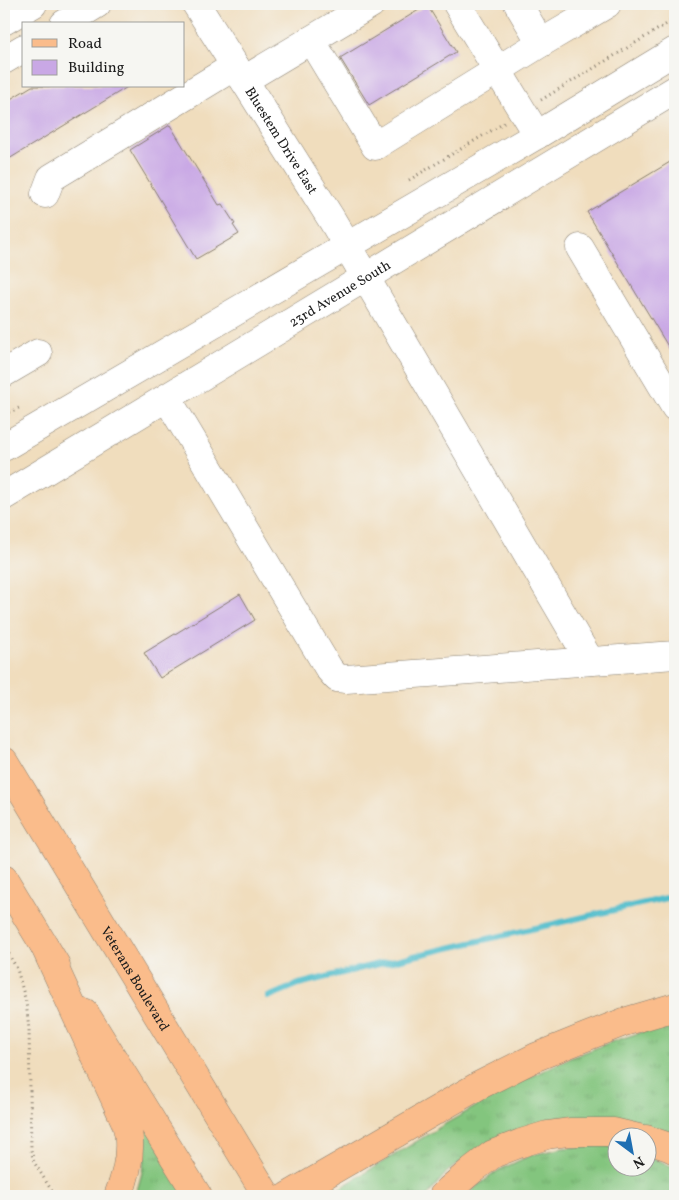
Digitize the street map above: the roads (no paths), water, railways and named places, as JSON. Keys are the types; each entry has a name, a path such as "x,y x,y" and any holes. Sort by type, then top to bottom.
{"main road":[{"name":"Veterans Boulevard","path":"4,761 267,1196"},
{"path":"4,879 198,1196"},
{"path":"44,945 125,1121 129,1141 128,1160 124,1182 118,1196"},
{"path":"288,1196 478,1086 536,1057 624,1022 675,1007"},
{"path":"443,1196 450,1188 493,1154 547,1135 569,1132 606,1131"},
{"path":"656,1142 675,1150"}],"street":[{"path":"4,21 33,4"},
{"path":"67,22 96,4"},
{"name":"Bluestem Drive East","path":"196,4 347,246 590,661"},
{"path":"45,194 51,178 240,73 310,40 370,4"},
{"path":"457,4 537,135"},
{"path":"518,4 541,43"},
{"path":"310,40 375,146 607,4"},
{"path":"4,60 22,49"},
{"path":"4,447 537,135 675,51"},
{"name":"23rd Avenue South","path":"4,496 675,90"},
{"path":"580,248 675,408"},
{"path":"4,374 38,353"},
{"path":"167,398 329,669 337,678 346,679 675,655"}],"waterway":[{"path":"268,997 299,984 366,967 675,896"}]}
